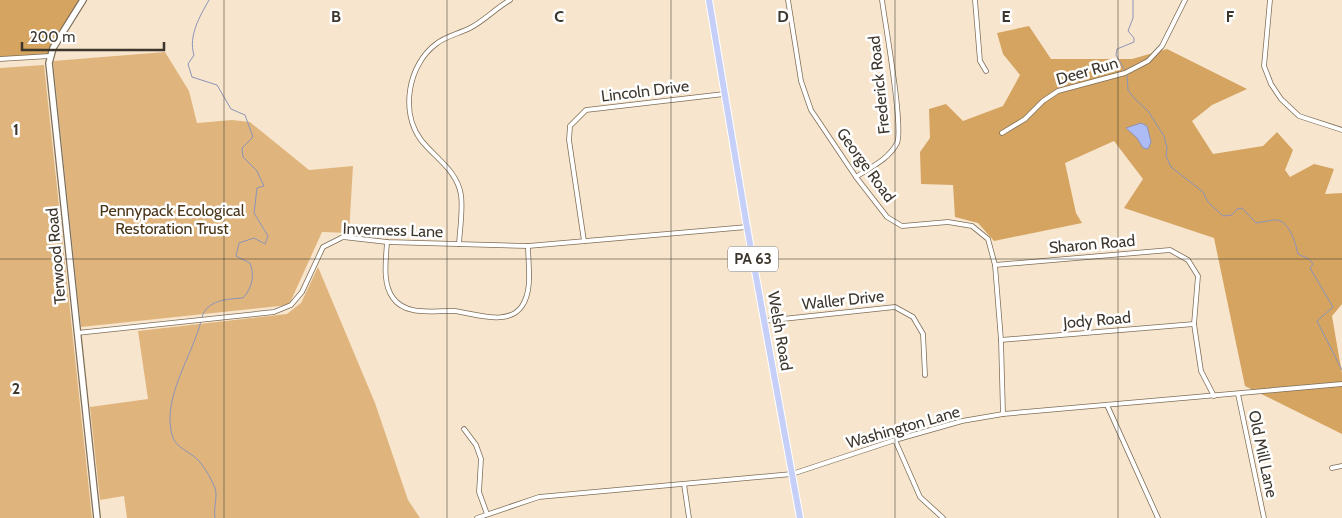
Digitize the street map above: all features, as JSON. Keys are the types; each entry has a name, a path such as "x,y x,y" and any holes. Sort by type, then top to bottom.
{"main road":[{"name":"Welsh Road","path":"709,0 746,227 800,518"}],"street":[{"path":"0,59 50,56 83,0"},
{"path":"459,244 461,194 455,177 421,139 412,122 409,104 412,79 420,60 435,45 453,34 471,28 510,0"},
{"name":"George Road","path":"788,0 801,81 811,110 856,177 887,217 902,226 948,222 972,226 988,239 995,265 1001,340 1003,414"},
{"name":"Frederick Road","path":"856,177 889,155 898,140 898,114 882,0"},
{"path":"975,0 980,61 986,71"},
{"name":"Deer Run","path":"1002,133 1025,119 1043,101 1058,91 1125,74 1148,61 1162,46 1186,0"},
{"path":"1270,0 1264,66 1271,84 1299,116 1342,130"},
{"name":"Terwood Road","path":"50,56 97,518"},
{"name":"Lincoln Drive","path":"584,241 569,140 570,126 586,110 724,94"},
{"name":"Inverness Lane","path":"77,333 274,312 292,305 302,292 319,253 332,241 343,237 387,242 528,246 746,227"},
{"path":"387,242 386,282 393,298 402,306 413,310 453,311 493,318 512,315 522,307 528,293 528,246"},
{"name":"Sharon Road","path":"995,265 1170,250 1188,260 1198,276 1194,324"},
{"name":"Waller Drive","path":"764,321 895,307 913,317 923,334 925,375"},
{"path":"1194,324 1201,372 1214,396"},
{"name":"Jody Road","path":"1001,340 1194,324"},
{"name":"Washington Lane","path":"477,518 539,497 792,474 895,440 962,421 1003,414 1342,384"},
{"name":"Old Mill Lane","path":"1238,394 1264,518"},
{"path":"1107,405 1158,518"},
{"path":"464,429 476,445 481,459 479,492 487,514"},
{"path":"895,440 920,497 943,518"},
{"path":"1332,468 1342,466"},
{"path":"684,484 689,518"}],"green space":[{"name":"Pennypack Ecological Restoration Trust","path":"165,52 189,91 197,123 232,120 250,122 309,170 353,166 349,233 322,232 289,305 81,327 53,61"},
{"name":"Pennypack Ecological Restoration Trust","path":"44,65 92,518 0,518 0,68"},
{"path":"318,267 375,403 408,500 420,518 127,518 124,496 100,500 90,407 148,399 138,331 287,314 301,303"}],"shaded area":[{"path":"0,0 83,0 50,56 0,57"},
{"path":"1029,26 1051,59 1132,59 1167,49 1247,89 1212,105 1192,121 1213,154 1263,146 1277,132 1293,150 1285,170 1290,177 1314,164 1334,169 1325,194 1342,193 1342,304 1332,316 1342,374 1342,434 1245,386 1214,238 1124,208 1143,179 1114,141 1065,163 1076,213 1082,223 994,241 978,223 955,217 953,185 921,184 920,152 930,138 929,109 946,104 963,121 1003,106 1020,75 1003,54 997,33"}],"water":[{"path":"1141,123 1147,126 1151,142 1148,149 1143,148 1137,138 1126,128"}],"waterway":[{"path":"202,317 208,307 213,304 224,300 243,298 249,290 252,273 250,263 236,256 239,243 254,238 265,244 268,236 254,213 257,188 264,186 257,171 243,157 242,148 253,137 245,115 231,109 217,85 192,77 188,64 194,55 193,41 196,26 209,0"},
{"path":"1124,69 1116,55 1117,49 1134,42 1134,38 1128,31 1133,18 1133,0"},
{"path":"1127,76 1128,90 1148,111 1164,136 1167,148 1166,156 1171,167 1203,192 1208,202 1223,216 1232,215 1237,209 1242,208 1256,223 1279,220 1287,227 1293,237 1298,254 1309,259 1313,264 1310,268 1333,307 1317,321 1342,370"},
{"path":"201,321 174,392 170,421 172,435 176,443 199,461 214,485 216,491 215,518"}]}
